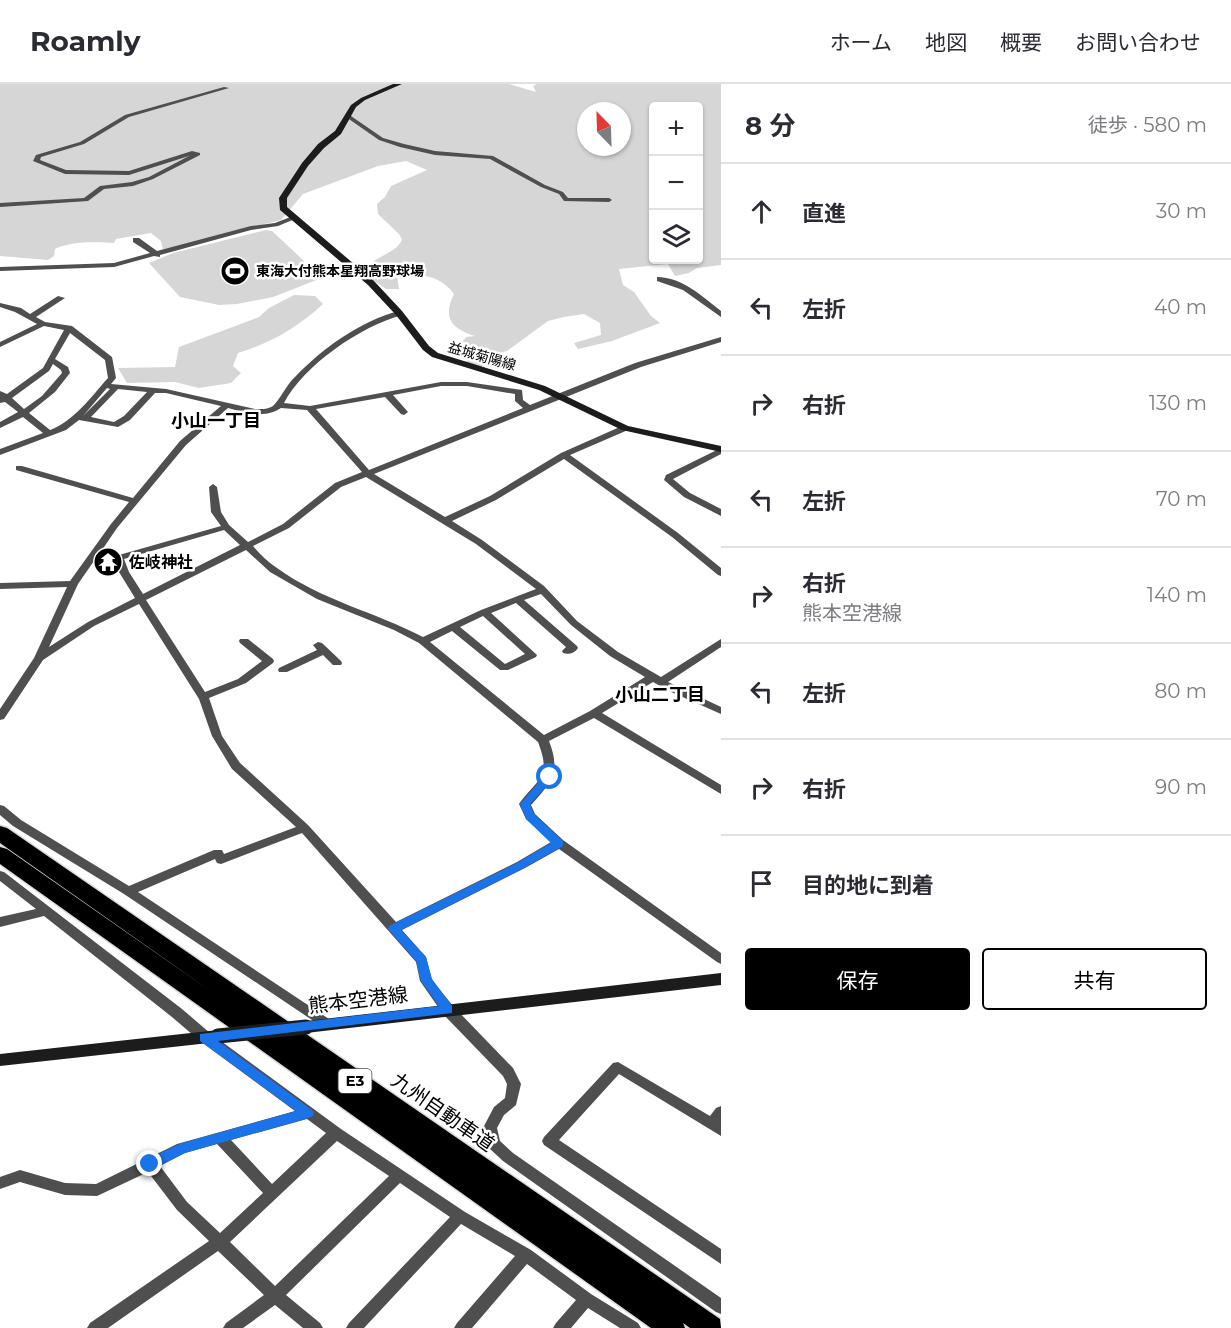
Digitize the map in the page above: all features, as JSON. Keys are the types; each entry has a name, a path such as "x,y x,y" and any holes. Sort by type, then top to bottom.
{"highway":[{"name":"九州自動車道","path":"0,833 711,1328"},
{"name":"E3","path":"0,854 672,1328"}],"main road":[{"path":"293,218 283,208 283,198 311,157 338,132 353,106 363,99 399,84"},
{"name":"益城菊陽線","path":"293,218 371,283 399,313 426,348 435,355 542,388 625,428 719,448"},
{"name":"熊本空港線","path":"0,1060 721,980"}],"street":[{"path":"0,206 86,200 102,187 133,184 170,170 198,154 192,153 129,173 65,172 36,161 38,156 82,143 127,116 226,88"},
{"path":"348,116 381,139 402,146 435,153 491,157 543,186 561,193 566,200 609,200"},
{"path":"0,269 114,265 293,218"},
{"path":"136,240 157,255"},
{"path":"660,279 674,281 684,286 721,315"},
{"path":"30,316 62,298"},
{"path":"0,305 18,310 43,324 69,328 109,359 112,378 81,418"},
{"path":"279,405 282,395 300,376 352,335 385,316 399,313"},
{"path":"0,345 43,324"},
{"path":"48,433 26,413 2,397 46,369 69,328"},
{"path":"0,335 9,341"},
{"path":"39,658 72,635 286,526 338,485 649,361 721,339"},
{"path":"0,424 26,413 61,381 66,373 65,369 51,360"},
{"path":"107,386 153,390 255,412 270,411 279,405 310,408 441,384 467,384 519,392 519,401 529,408"},
{"path":"0,452 63,428 81,418 116,387"},
{"path":"81,418 115,425 127,418 153,390"},
{"path":"387,394 404,412"},
{"path":"0,717 39,658 73,584 94,555 134,501 183,444 225,407"},
{"path":"310,408 368,474 479,542 542,590 574,623 614,654 657,679 718,707"},
{"path":"445,520 493,498 564,455 625,428"},
{"path":"719,448 669,477 668,480 687,495 721,513"},
{"path":"564,455 675,535 721,573"},
{"path":"19,468 134,501"},
{"path":"213,487 216,512 226,527 273,570 320,597 398,628 423,641 543,740 551,757 550,777 525,804 530,816 559,843 721,959"},
{"path":"94,555 118,558 226,527"},
{"path":"118,558 124,572 202,697 217,736 236,766 304,828 422,960 426,981 448,1010 502,1065 514,1084 511,1101 499,1111 490,1128 494,1144 508,1157 721,1307"},
{"path":"0,586 73,584"},
{"path":"423,641 484,612 542,590"},
{"path":"518,600 573,648"},
{"path":"454,628 504,668 532,655 484,612"},
{"path":"202,697 242,681 269,662 244,641"},
{"path":"543,740 721,642"},
{"path":"283,670 321,648 337,663"},
{"path":"594,713 721,790"},
{"path":"0,809 17,823 128,891 327,1025"},
{"path":"128,891 218,853 221,860 304,828"},
{"path":"393,929 521,866 559,843"},
{"path":"0,875 308,1113 460,1216 526,1255 586,1299 633,1328"},
{"path":"0,922 47,911"},
{"path":"721,1112 716,1127 618,1067 549,1141 721,1257"},
{"path":"0,1183 20,1176 65,1189 97,1190 182,1148 308,1113"},
{"path":"95,1328 221,1241 336,1133"},
{"path":"219,1137 272,1193"},
{"path":"150,1164 182,1206 221,1241 275,1296 315,1328"},
{"path":"231,1328 275,1296 399,1175"},
{"path":"354,1328 460,1216"},
{"path":"462,1328 526,1255"},
{"path":"561,1328 586,1299"},
{"path":"586,1299 619,1328"}],"shaded area":[{"path":"0,84 509,84 536,92 533,86 537,84 721,84 721,265 697,268 689,273 675,276 668,264 619,269 623,285 634,292 651,316 660,323 612,341 578,349 574,343 601,335 600,323 584,314 564,317 548,321 507,351 490,355 481,368 466,365 468,354 463,341 466,337 475,336 460,330 451,321 449,310 454,294 448,288 436,279 413,275 397,276 399,289 386,289 364,274 371,263 393,250 402,240 399,234 378,214 377,204 385,197 391,186 427,170 406,161 378,166 303,194 281,220 163,250 161,241 151,233 116,239 114,243 76,243 55,249 54,256 48,260 0,256"},
{"name":"東海大付熊本星翔高野球場","path":"266,230 272,231 302,259 319,279 273,297 219,305 180,297 149,263 173,253"},
{"path":"294,295 315,296 323,304 284,333 238,353 233,366 241,373 231,383 199,388 175,382 127,383 118,368 175,367 179,347 259,317 269,308"}],"place":[{"name":"東海大付熊本星翔高野球場","path":"235,271"},
{"name":"佐岐神社","path":"108,562"}],"district":[{"name":"小山一丁目","path":"216,421"},
{"name":"小山二丁目","path":"660,695"}],"route":[{"path":"150,1164 182,1148 308,1113 205,1037 448,1010 426,981 422,960 393,929 521,866 559,843 530,816 525,804 550,777"}]}
